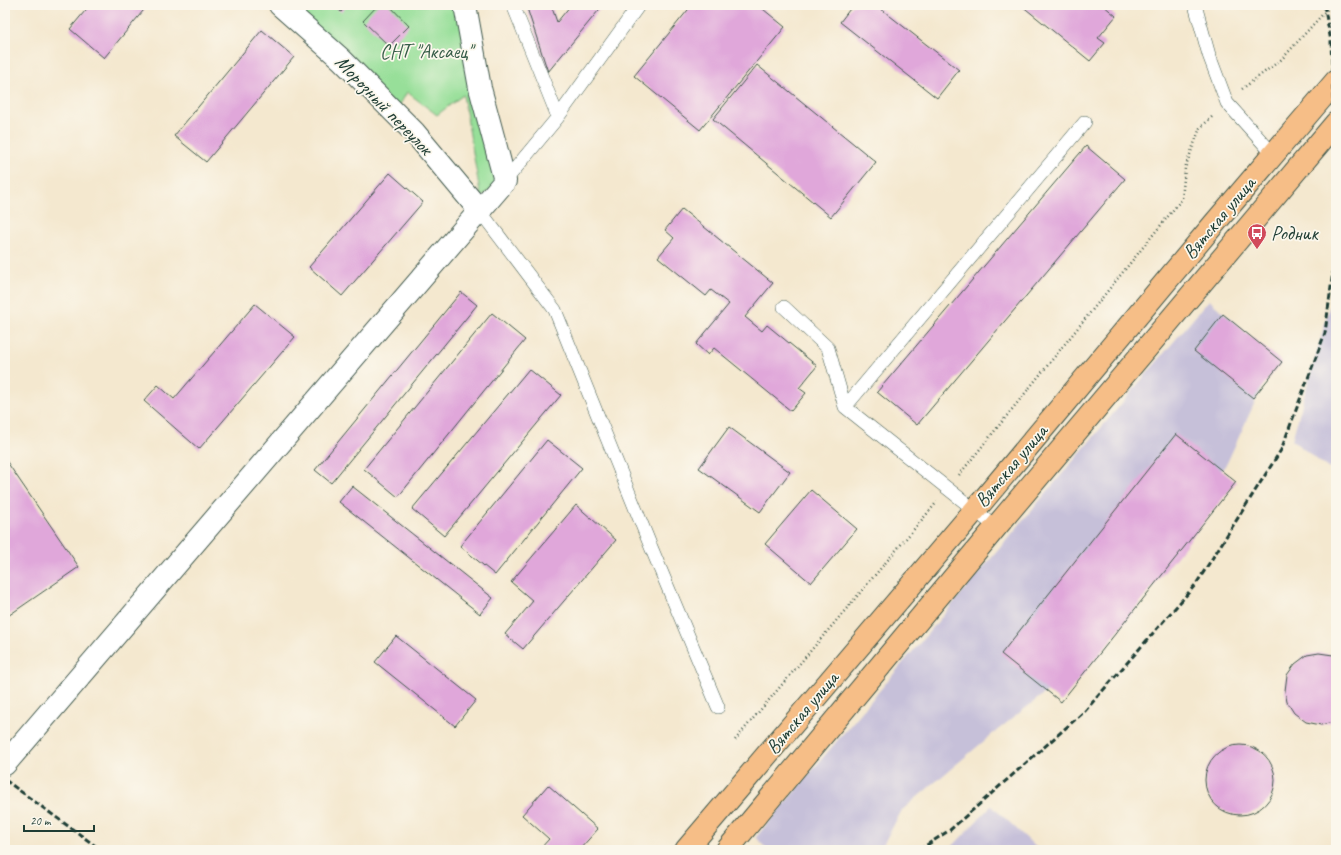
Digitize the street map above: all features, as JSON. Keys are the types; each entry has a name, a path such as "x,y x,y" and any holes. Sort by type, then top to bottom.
{"main road":[{"name":"Вятская улица","path":"686,850 975,510 1273,154 1336,81"},
{"name":"Вятская улица","path":"728,850 996,527 1336,123"}],"street":[{"name":"Морозный переулок","path":"280,5 341,59 414,132 480,211"},
{"path":"5,764 505,181 480,88 465,5"}],"lane":[{"path":"513,5 558,117"},
{"path":"505,181 558,117 639,5"},
{"path":"1195,5 1209,55 1227,103 1273,154"},
{"path":"845,407 1085,122"},
{"path":"480,211 555,310 651,547 718,707"},
{"path":"784,307 828,348 845,407 996,527"}],"path":[{"path":"736,740 948,489 1182,199 1185,168 1200,128 1243,88 1282,59 1331,5"}],"shaded area":[{"path":"1336,291 1336,462 1329,469 1292,440 1333,294"},
{"path":"1209,300 1275,358 1227,463 1059,682 990,736 902,810 880,850 767,850 756,837"},
{"path":"991,806 1006,819 1039,850 949,850"}],"green space":[{"name":"СНТ \"Аксаец\"","path":"281,5 462,5 500,180 481,198 463,95 437,115 407,92 398,108"}],"building":[{"path":"90,5 148,5 104,58 70,29"},
{"path":"334,5 348,5 341,12"},
{"path":"378,5 389,5 409,26 389,46 363,21"},
{"path":"526,5 551,5 557,22 571,5 603,5 548,72"},
{"path":"692,5 758,5 785,27 700,130 634,76"},
{"path":"853,5 876,5 959,70 937,98 840,22"},
{"path":"1021,5 1103,5 1116,16 1098,38 1105,43 1090,61"},
{"path":"262,30 294,57 206,162 174,136"},
{"path":"757,65 876,162 831,217 713,119"},
{"path":"1086,146 1125,179 917,425 877,392"},
{"path":"390,173 423,202 342,296 309,267"},
{"path":"682,209 773,283 745,317 762,331 767,325 817,366 799,388 806,393 791,411 714,348 708,355 696,344 729,304 711,290 706,296 658,257 674,238 665,230"},
{"path":"461,292 477,305 331,483 315,470"},
{"path":"255,304 295,337 199,449 144,401 158,385 174,399"},
{"path":"492,313 525,340 398,497 364,469"},
{"path":"1223,314 1282,362 1253,398 1194,351"},
{"path":"529,369 561,395 444,536 412,509"},
{"path":"729,427 790,472 760,512 699,468"},
{"path":"1176,434 1236,482 1061,702 1001,654"},
{"path":"547,440 582,468 495,575 460,546"},
{"path":"5,459 79,567 5,618"},
{"path":"352,486 493,598 480,614 339,502"},
{"path":"811,490 857,529 811,583 765,544"},
{"path":"576,505 616,540 523,649 505,634 533,601 511,582"},
{"path":"396,636 476,700 455,726 375,662"},
{"path":"1319,653 1333,655 1336,657 1336,721 1321,725 1306,722 1294,713 1287,702 1285,691 1287,675 1295,664 1307,655"},
{"path":"1233,745 1247,745 1260,751 1269,760 1273,766 1275,780 1273,794 1265,805 1254,813 1247,815 1233,815 1226,813 1215,805 1207,794 1205,787 1205,773 1207,766 1215,755 1226,747"},
{"path":"548,785 598,829 579,850 539,850 549,839 522,815"}],"railway":[{"path":"1324,5 1331,41 1336,176"},
{"path":"919,850 950,830 1085,711 1196,584 1281,450 1325,333 1336,249"},
{"path":"5,780 101,850"}],"place":[{"name":"Родник","path":"1257,250"}]}
